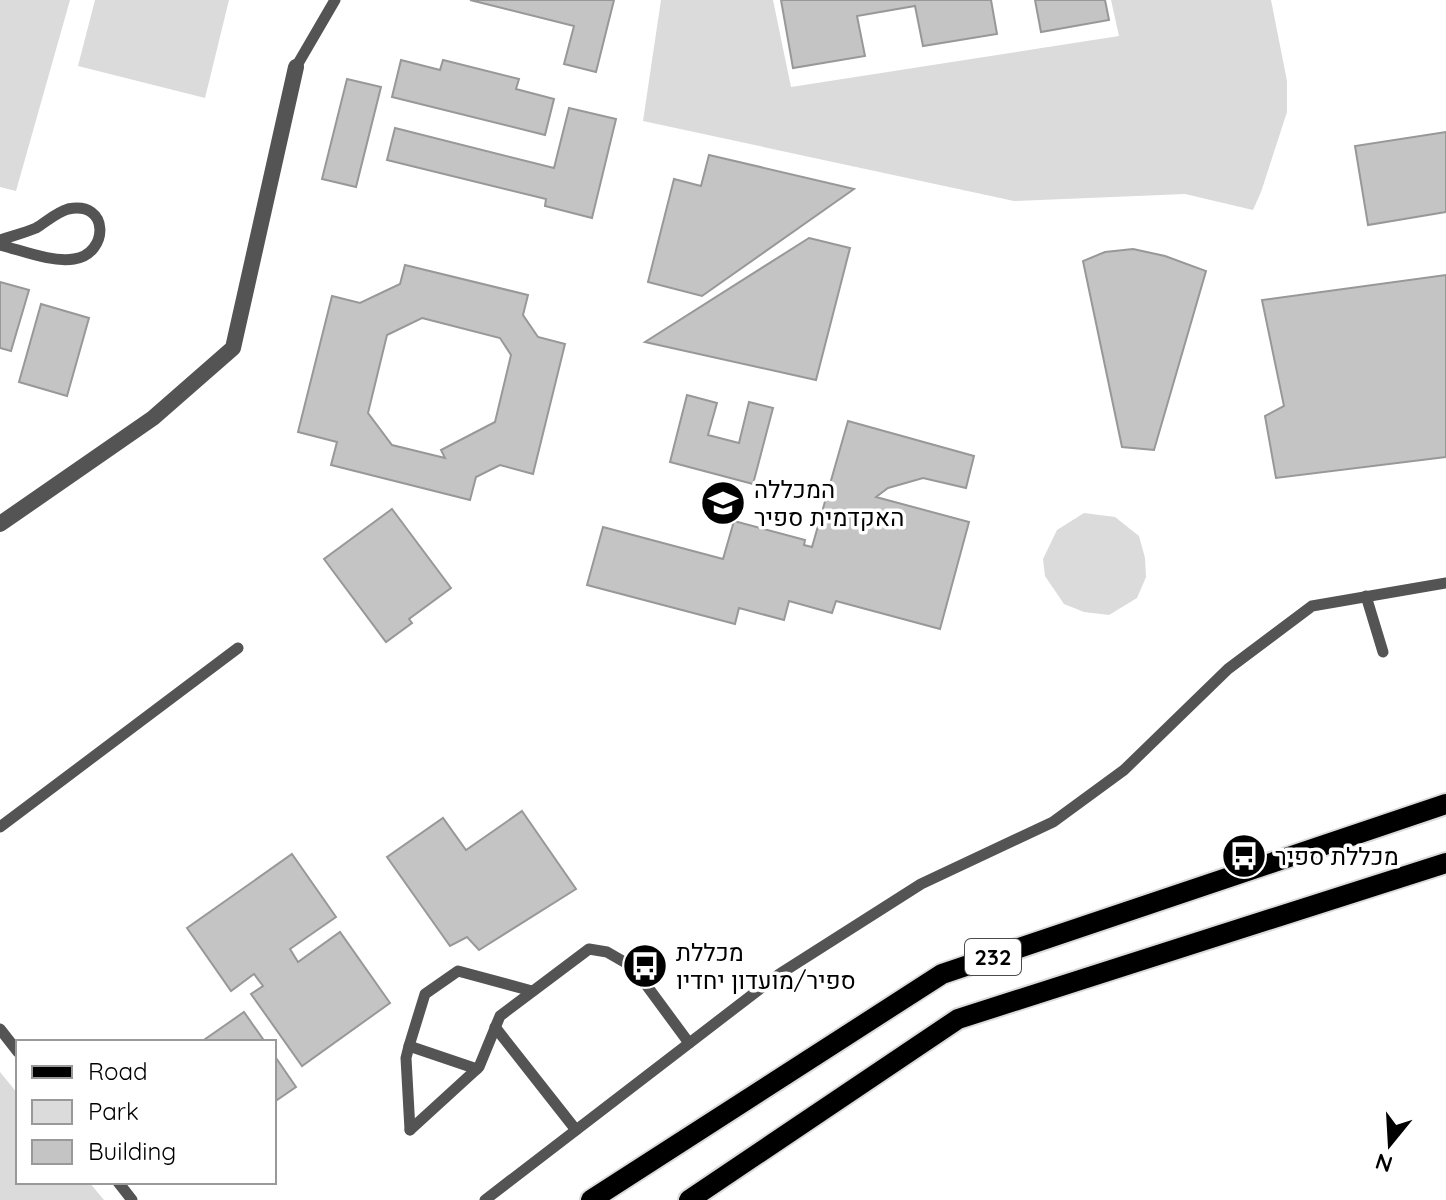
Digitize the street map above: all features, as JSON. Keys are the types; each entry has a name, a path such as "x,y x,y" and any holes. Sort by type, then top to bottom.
{"main road":[{"name":"232","path":"591,1200 942,974 1444,803"},
{"name":"232","path":"689,1200 958,1019 1446,863"}],"street":[{"path":"0,524 153,418 233,348 296,67"}],"lane":[{"path":"296,67 335,0"},
{"path":"81,208 92,213 101,230 98,241 85,256 73,259 56,259 0,242 37,227 66,209 81,208"},
{"path":"485,1200 778,975 921,884 1053,822 1124,770 1228,669 1312,606 1446,583"},
{"path":"1366,596 1383,652"},
{"path":"0,827 238,648"},
{"path":"532,991 458,971 425,994 406,1058 410,1130 477,1069 500,1016 589,949 607,952 633,967 689,1043"},
{"path":"495,1027 576,1130"},
{"path":"0,1029 16,1049"},
{"path":"409,1046 477,1069"},
{"path":"120,1184 132,1200"}],"green space":[{"path":"0,0 70,0 16,191 0,187"},
{"path":"95,0 229,0 205,98 78,66"},
{"path":"661,0 773,0 791,87 1119,36 1111,0 1271,0 1287,81 1287,112 1253,210 1185,194 1014,201 643,121"},
{"path":"1084,513 1115,517 1139,536 1145,558 1146,577 1137,598 1109,615 1084,612 1064,604 1045,576 1043,559 1057,530"},
{"path":"0,1072 16,1092 16,1184 91,1184 104,1200 0,1200"}],"building":[{"path":"470,0 614,0 596,72 564,64 574,26"},
{"path":"781,0 991,0 997,34 923,46 915,6 857,16 865,56 793,68"},
{"path":"1035,0 1105,0 1109,20 1041,32"},
{"path":"401,60 440,70 443,60 519,79 516,89 554,99 545,135 392,97"},
{"path":"347,79 381,87 356,187 322,179"},
{"path":"569,108 616,119 592,218 545,206 546,199 387,160 395,128 554,168"},
{"path":"1446,132 1446,212 1368,225 1355,146"},
{"path":"709,155 854,189 702,296 648,282 674,179 701,186"},
{"path":"809,238 850,248 816,380 645,342"},
{"path":"1133,249 1165,256 1206,271 1154,450 1122,447 1083,261 1105,252"},
{"path":"405,265 528,295 523,315 538,337 565,344 533,474 500,465 476,477 470,500 331,465 337,442 298,432 332,296 360,303 400,284","holes":["422,318 500,338 511,355 495,422 441,450 445,458 392,445 368,413 387,335"]},
{"path":"1446,275 1446,457 1276,478 1265,416 1284,406 1262,300"},
{"path":"0,282 29,290 11,351 0,348"},
{"path":"41,304 89,318 67,396 19,382"},
{"path":"687,395 717,403 708,435 739,443 749,402 773,408 753,484 670,462"},
{"path":"848,421 974,456 966,488 923,478 888,488 876,497 969,522 940,629 836,601 832,613 789,601 784,620 739,608 735,624 587,585 603,527 723,559 734,521 805,540 804,545 812,547"},
{"path":"392,509 451,588 409,619 412,623 386,642 324,559"},
{"path":"522,811 576,889 479,950 467,937 450,946 387,857 443,818 466,850"},
{"path":"292,854 336,917 290,949 298,962 340,932 390,1003 302,1066 251,994 263,986 254,974 231,991 187,928"},
{"path":"244,1012 264,1040 204,1040"},
{"path":"276,1058 296,1087 276,1101"}],"place":[{"name":"המכללה האקדמית ספיר","path":"723,503"},
{"name":"מכללת ספיר","path":"1244,856"},
{"name":"מכללת ספיר/מועדון יחדיו","path":"645,966"}]}
